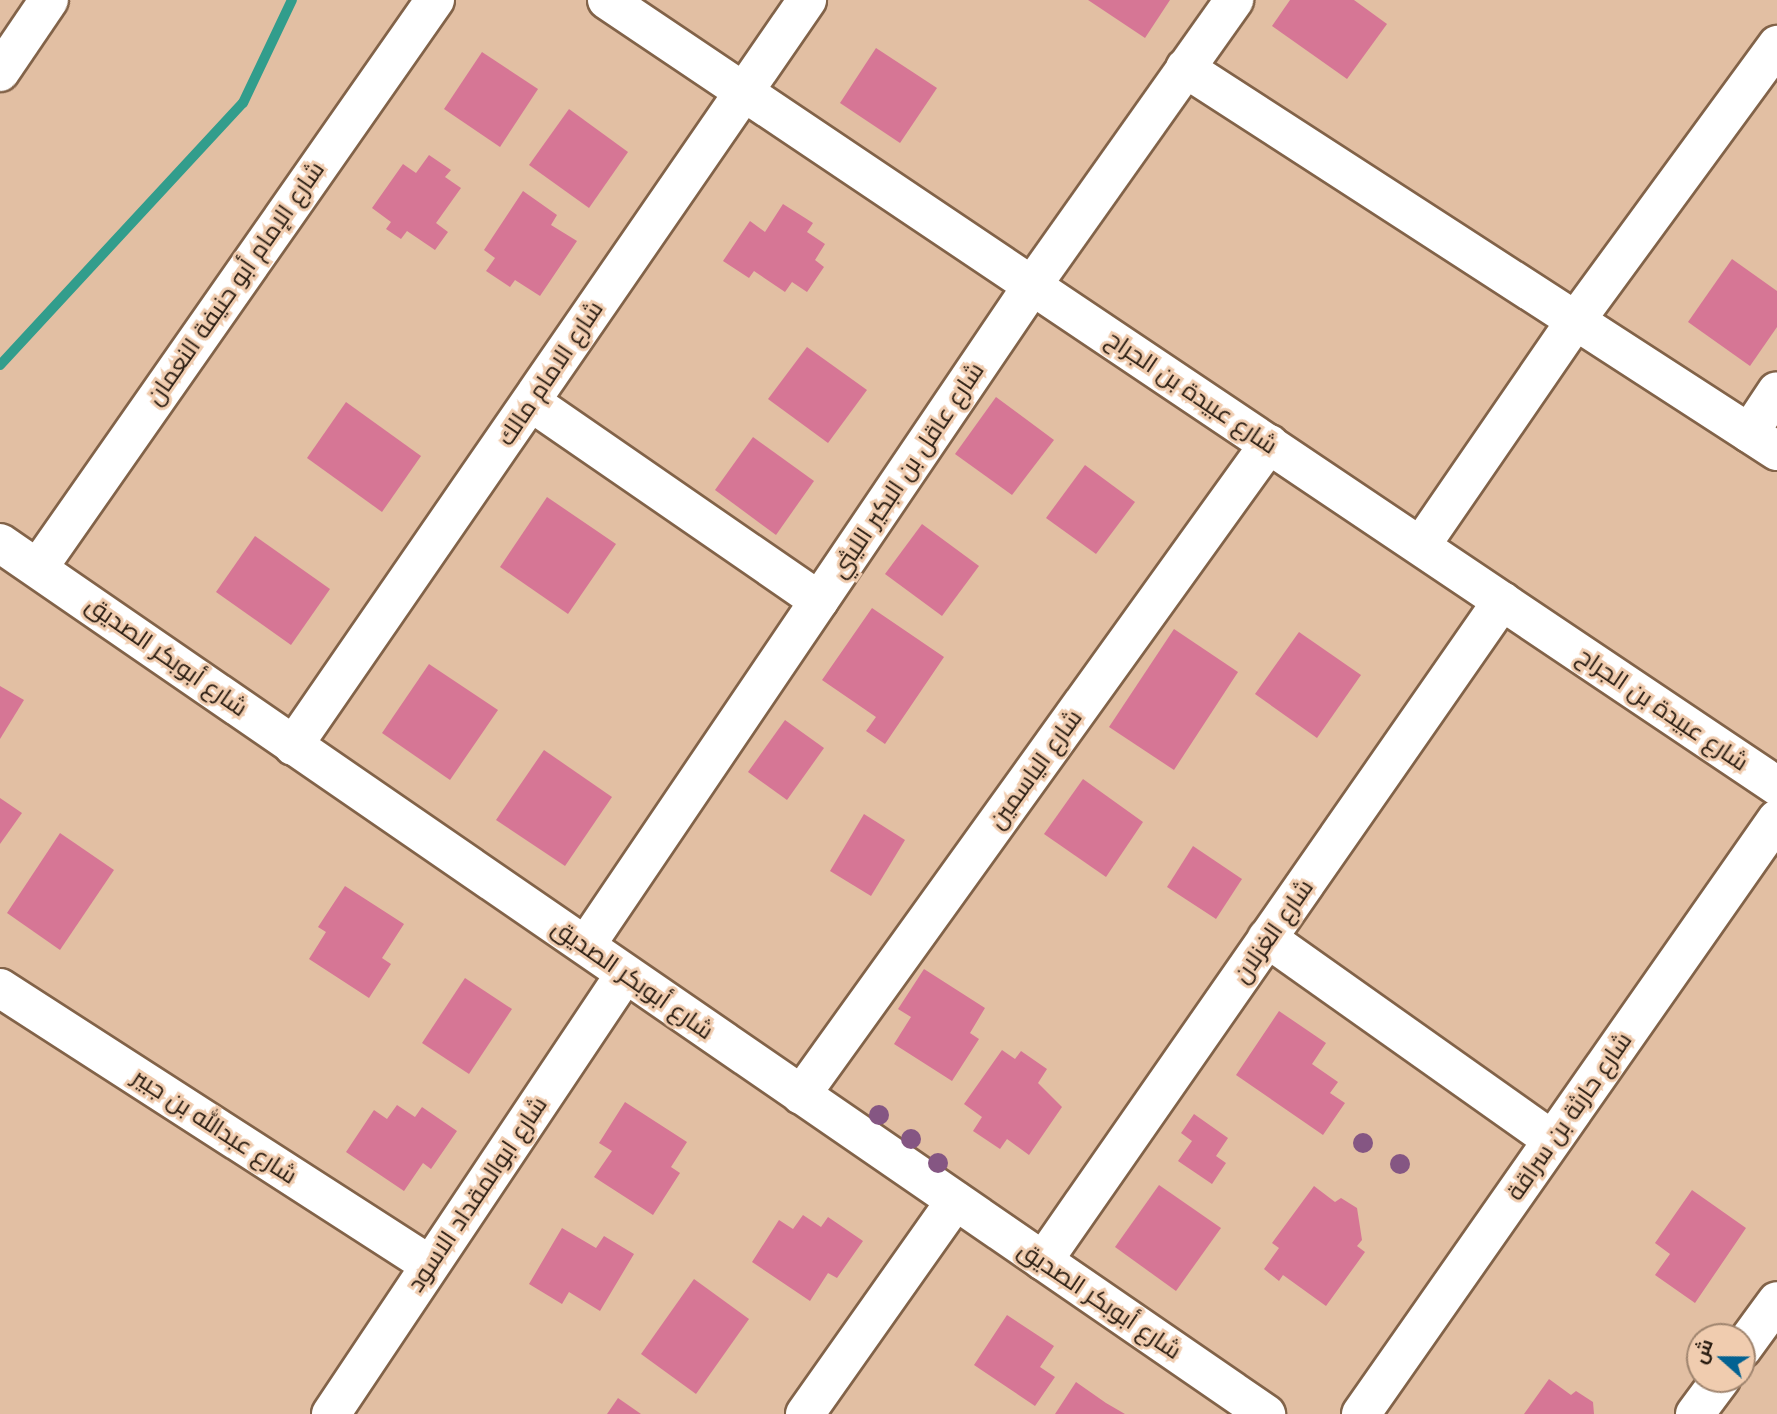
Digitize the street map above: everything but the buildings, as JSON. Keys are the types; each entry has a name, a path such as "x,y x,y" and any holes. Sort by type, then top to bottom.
{"street":[{"path":"0,72 50,0"},
{"name":"شارع الإمام أبو حنيفة النعمان","path":"38,568 435,0"},
{"name":"شارع عبيدة بن الجراح","path":"607,0 1422,544 1777,786"},
{"name":"شارع الامام مالك","path":"293,746 531,402 742,89 807,0"},
{"name":"شارع عاقل بن البكير الليثي","path":"586,945 1032,285 1234,0"},
{"path":"1422,544 1576,320 1777,45"},
{"path":"1185,68 1763,442 1777,391"},
{"path":"531,402 819,601"},
{"name":"شارع الياسمين","path":"801,1095 1269,444"},
{"name":"شارع أبوبكر الصديق","path":"0,543 1266,1414"},
{"name":"شارع الغزلان","path":"1043,1261 1502,601"},
{"name":"شارع حارثة بن سراقة","path":"1361,1414 1777,818"},
{"path":"1267,938 1552,1140"},
{"name":"شارع ابوالمقداد الاسود","path":"331,1414 625,974"},
{"name":"شارع عبدالله بن جبير","path":"0,988 430,1265"},
{"path":"805,1414 955,1201"},
{"path":"1756,1330 1777,1301"},
{"path":"1695,1414 1711,1393"}],"waterway":[{"path":"0,365 243,103 292,0"}]}
